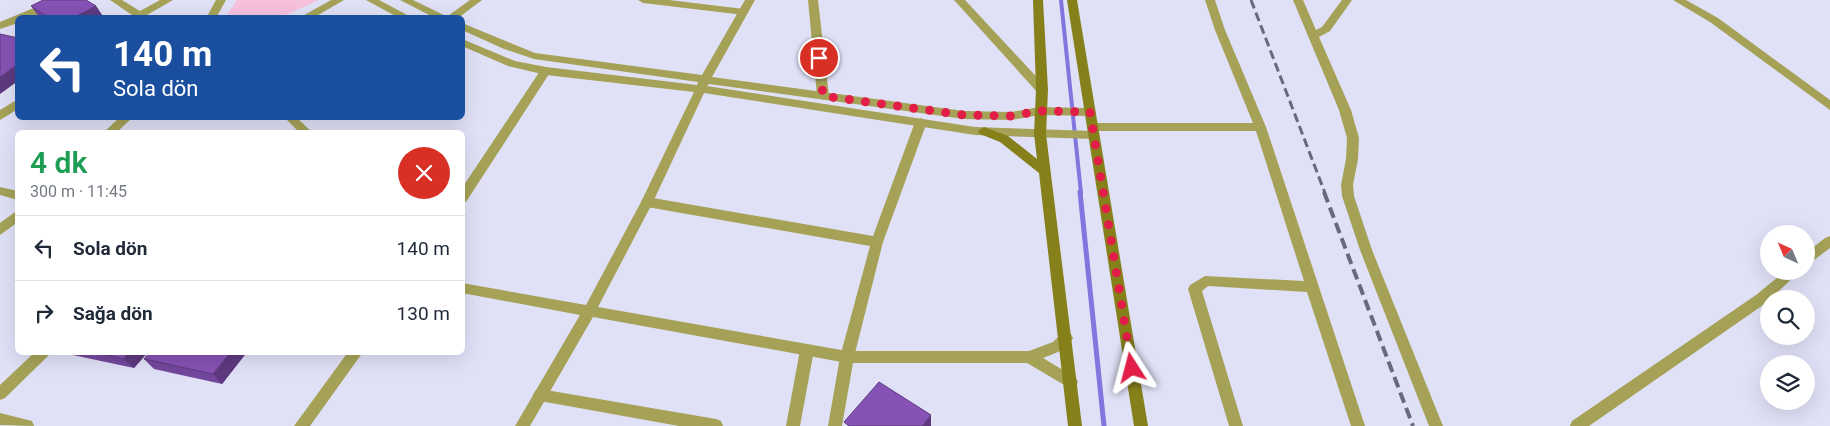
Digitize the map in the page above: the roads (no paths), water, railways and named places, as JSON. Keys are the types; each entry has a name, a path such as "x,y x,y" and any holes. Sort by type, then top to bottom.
{"main road":[{"path":"1038,0 1042,90 1046,111 1044,172 1066,338 1075,426"},
{"path":"1072,0 1085,112 1141,426"},
{"path":"984,131 1004,139 1044,172"}],"street":[{"path":"26,15 62,0"},
{"path":"115,0 136,15"},
{"path":"142,15 168,0"},
{"path":"213,15 221,0"},
{"path":"310,15 339,0"},
{"path":"370,0 402,15"},
{"path":"404,0 438,15"},
{"path":"454,15 476,0"},
{"path":"647,0 744,12"},
{"path":"522,426 589,311 647,202 702,84 750,0"},
{"path":"813,0 823,96"},
{"path":"959,0 1042,90"},
{"path":"1210,0 1220,30 1260,127 1358,426"},
{"path":"1298,0 1345,110 1353,138 1352,158 1347,185 1348,196 1366,250 1436,426"},
{"path":"1314,36 1326,29 1347,0"},
{"path":"1678,0 1714,20 1830,106"},
{"path":"0,26 15,20"},
{"path":"465,27 508,47 534,56 984,131 1046,134 1260,127"},
{"path":"465,43 512,64 546,71 823,96 964,115 1011,116 1046,111 1085,112"},
{"path":"465,194 546,71"},
{"path":"0,116 15,105"},
{"path":"112,130 124,120"},
{"path":"293,120 304,130"},
{"path":"835,426 847,357 877,242 921,122"},
{"path":"0,191 15,195"},
{"path":"647,202 877,242"},
{"path":"0,230 15,218"},
{"path":"1815,254 1830,241"},
{"path":"1577,426 1761,299 1783,280"},
{"path":"1236,426 1195,289 1205,281 1311,287"},
{"path":"465,289 847,357 1029,357 1058,346 1066,338"},
{"path":"793,426 807,350"},
{"path":"0,394 41,355"},
{"path":"301,426 354,355"},
{"path":"1029,357 1071,382"},
{"path":"540,395 716,426"},
{"path":"0,418 27,426"}],"waterway":[{"path":"1061,0 1081,193"},
{"path":"1080,192 1104,426"}],"railway":[{"path":"1251,0 1325,193"},
{"path":"1324,192 1413,426"}]}
